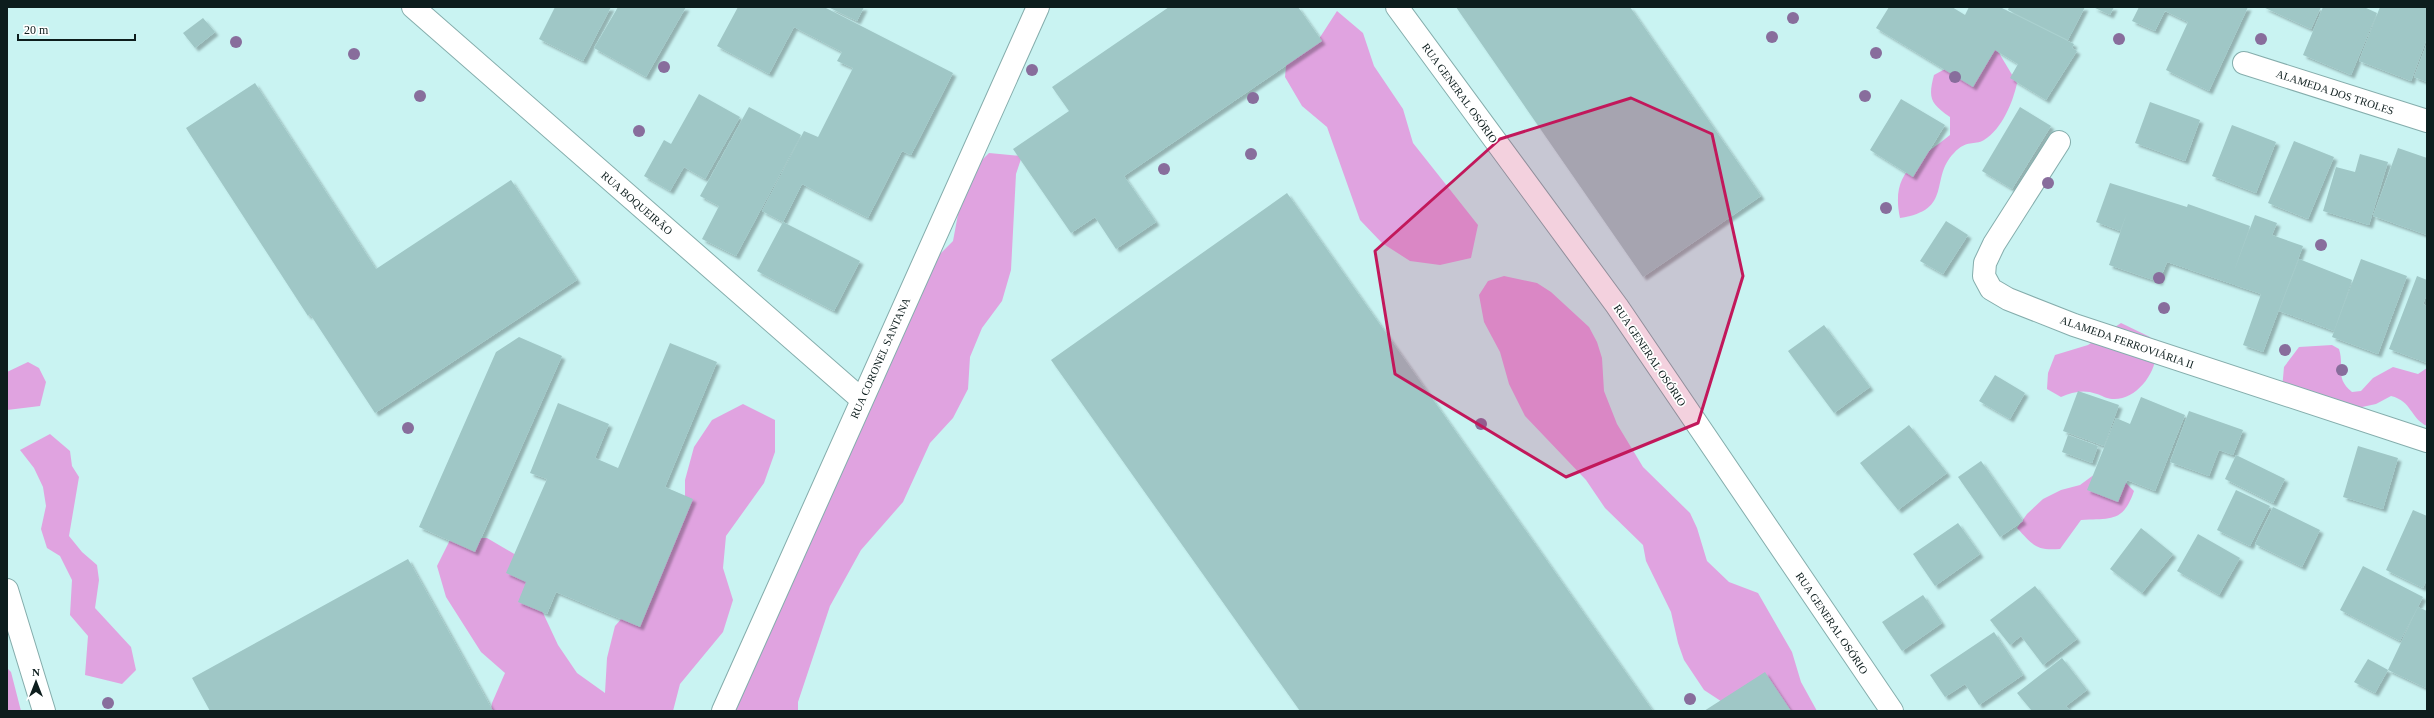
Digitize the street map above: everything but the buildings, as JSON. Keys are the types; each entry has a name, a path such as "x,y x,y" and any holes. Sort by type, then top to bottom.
{"street":[{"name":"RUA BOQUEIRÃO","path":"414,7 861,399"},
{"name":"RUA CORONEL SANTANA","path":"723,711 861,399 1038,7"},
{"name":"RUA GENERAL OSÓRIO","path":"1397,7 1617,306 1892,711"},
{"name":"ALAMEDA DOS TROLES","path":"2244,63 2427,121"},
{"name":"ALAMEDA FERROVIÁRIA II","path":"2059,142 1994,244 1985,263 1984,276 1991,289 2008,299 2074,325 2427,441"},
{"path":"7,590 44,711"}],"highlighted area":[{"path":"1631,98 1712,134 1743,276 1698,423 1566,477 1395,374 1375,251 1500,139"}],"shaded area":[{"path":"1337,11 1363,33 1374,66 1403,109 1413,143 1478,225 1471,258 1440,265 1410,261 1382,243 1360,220 1327,127 1302,106 1285,77 1288,43 1315,45"},
{"path":"1993,43 2017,83 2013,98 2006,114 1996,129 1984,140 1967,144 1954,153 1947,163 1934,201 1928,208 1917,214 1900,218 1898,202 1899,189 1903,178 1917,160 1950,135 1950,117 1938,108 1932,99 1931,89 1934,75"},
{"path":"989,153 1022,156 1016,174 1011,270 1002,301 982,328 970,357 968,389 953,418 930,443 903,502 861,550 830,606 798,702 798,711 729,711 929,265 953,241 965,177"},
{"path":"1504,276 1537,283 1551,292 1589,327 1597,342 1602,358 1604,391 1617,424 1643,467 1690,513 1697,528 1707,561 1729,582 1758,593 1792,652 1801,682 1817,711 1736,711 1704,690 1684,660 1678,643 1671,612 1646,561 1643,545 1605,508 1586,480 1525,416 1509,384 1500,352 1484,322 1479,295 1488,281"},
{"path":"2121,323 2150,337 2155,348 2155,362 2152,371 2142,386 2128,396 2120,399 2112,399 2092,392 2083,391 2061,397 2047,389 2048,373 2055,355 2088,345"},
{"path":"2332,345 2339,349 2343,382 2352,392 2361,391 2373,378 2393,367 2418,374 2427,368 2427,426 2417,419 2403,402 2398,398 2391,396 2376,404 2348,410 2282,389 2284,367 2299,347"},
{"path":"28,362 39,368 46,382 40,406 7,410 7,372"},
{"path":"743,404 775,420 775,452 764,483 726,536 723,568 733,600 723,632 680,684 673,711 491,711 492,703 505,673 481,652 446,597 437,566 451,538 487,538 516,555 558,645 577,673 605,693 607,658 615,626 638,600 685,514 685,480 694,447 712,420"},
{"path":"50,434 70,451 72,466 79,477 69,536 82,552 97,565 99,580 95,608 131,647 136,670 122,684 85,675 88,636 70,615 72,580 60,556 47,548 41,529 46,506 43,487 34,468 20,450"},
{"path":"2095,474 2121,478 2134,491 2130,501 2120,514 2115,517 2081,520 2060,549 2040,548 2031,543 2017,528 2027,514 2043,499 2061,490 2080,485"},
{"path":"7,668 11,672 21,711 7,711"}]}
